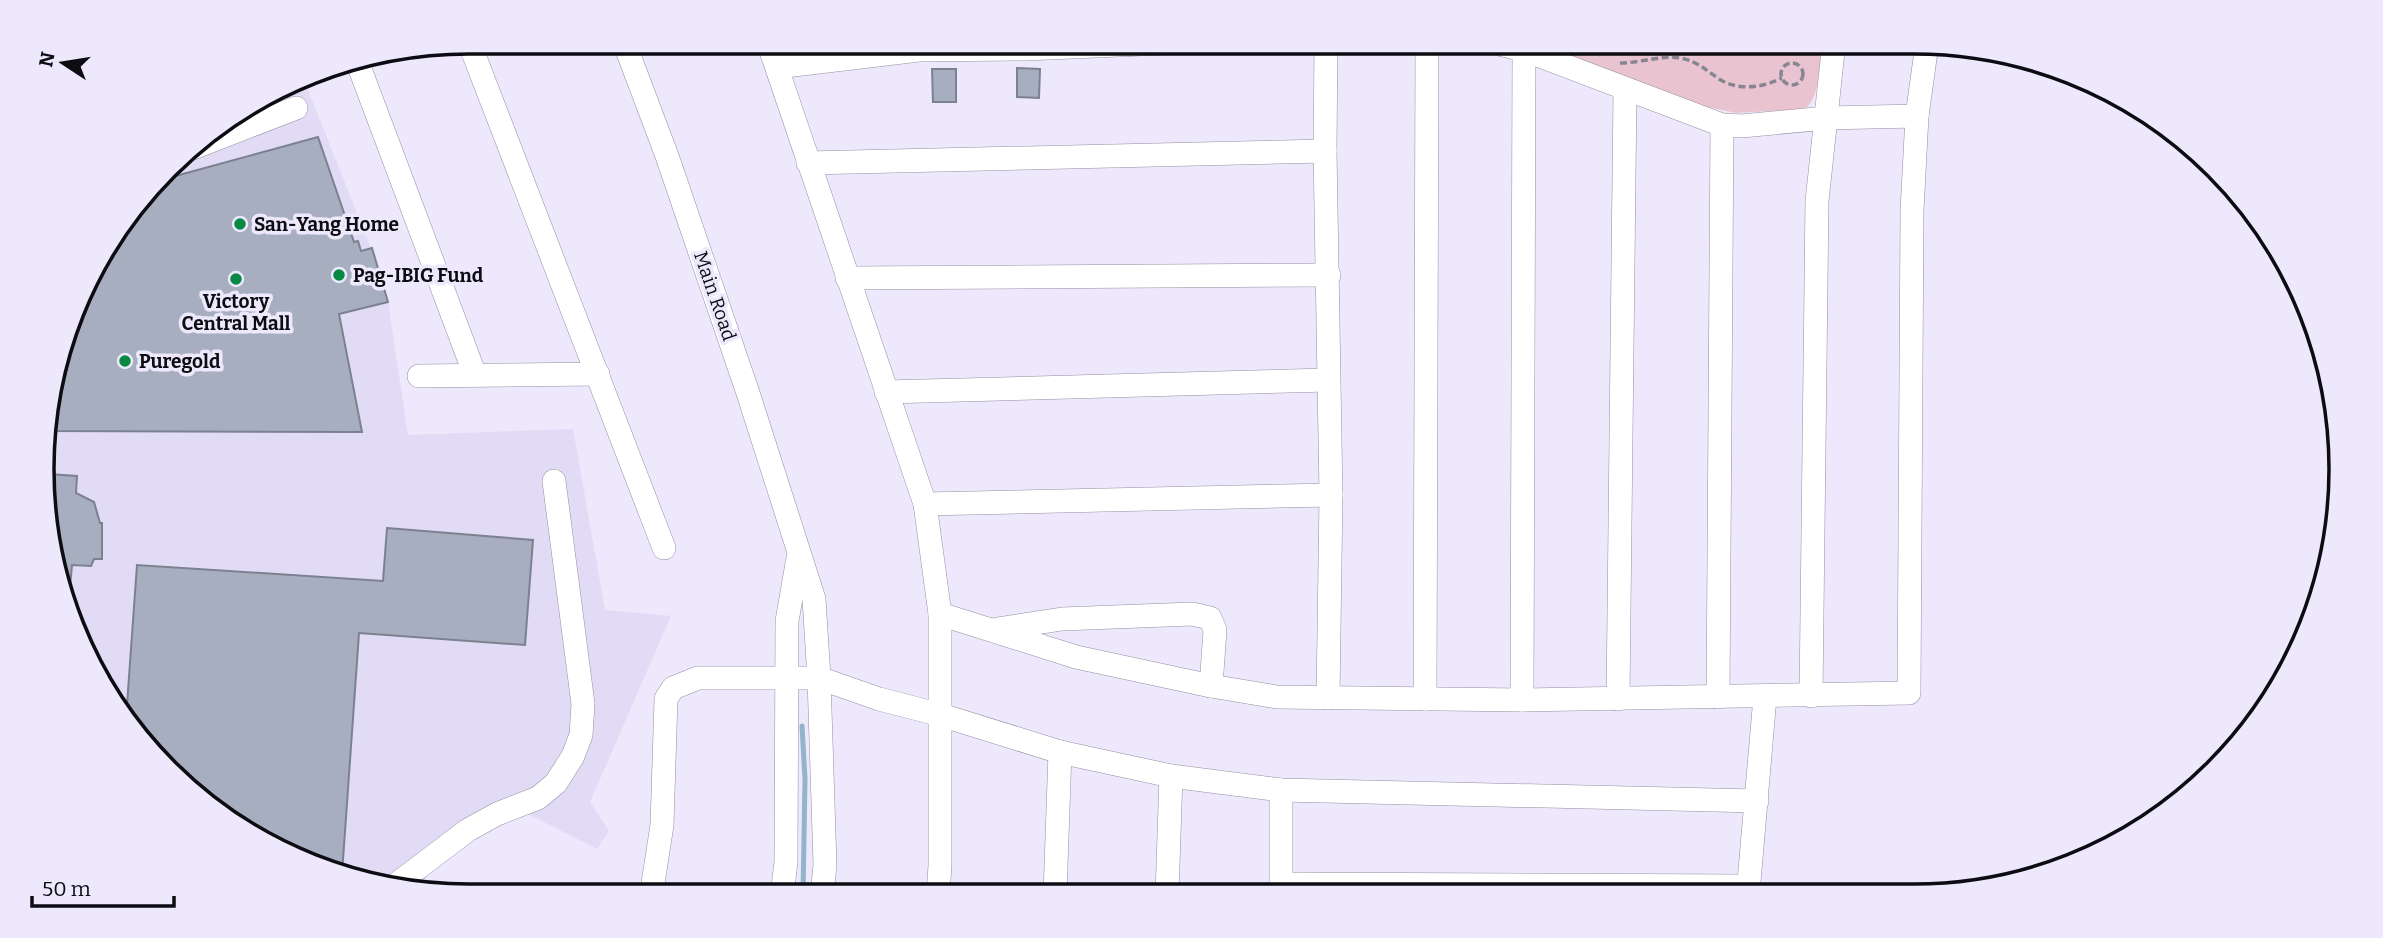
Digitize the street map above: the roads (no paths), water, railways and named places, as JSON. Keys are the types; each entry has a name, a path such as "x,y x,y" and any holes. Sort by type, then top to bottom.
{"street":[{"path":"474,54 664,548"},
{"name":"Main Road","path":"628,54 676,183 814,599 825,865 823,884"},
{"path":"772,54 925,504 940,614 938,884"},
{"path":"777,67 886,54"},
{"path":"1326,54 1331,495 1328,698"},
{"path":"1425,699 1427,54"},
{"path":"1522,700 1524,54"},
{"path":"1534,54 1722,125 1742,126 1826,118 1917,117"},
{"path":"1811,696 1817,201 1833,54"},
{"path":"940,614 1076,657 1211,686 1277,696 1522,700 1909,693 1912,211 1917,117 1926,54"},
{"path":"360,69 475,375"},
{"path":"1618,699 1625,90"},
{"path":"229,132 296,108"},
{"path":"1718,697 1722,125"},
{"path":"808,163 1325,151"},
{"path":"847,278 1329,275"},
{"path":"419,376 598,374"},
{"path":"887,392 1328,380"},
{"path":"404,878 468,830 497,814 538,798 556,783 573,757 581,735 583,704 554,481"},
{"path":"925,504 1331,495"},
{"name":"Main Road","path":"783,884 786,862 787,621 800,552"},
{"path":"993,630 1062,619 1192,614 1210,618 1215,629 1211,686"},
{"path":"653,884 662,825 666,699 673,688 698,678 819,678 879,699 1060,752 1171,776 1281,790 1757,801"},
{"path":"1749,884 1765,697"},
{"path":"1055,884 1060,752"},
{"path":"1167,884 1171,776"},
{"path":"1281,790 1281,884"}],"waterway":[{"path":"802,726 805,779 803,884"}],"place":[{"name":"San-Yang Home","path":"240,224"},
{"name":"Pag-IBIG Fund","path":"339,275"},
{"name":"Victory Central Mall","path":"236,279"},
{"name":"Puregold","path":"125,361"}]}
